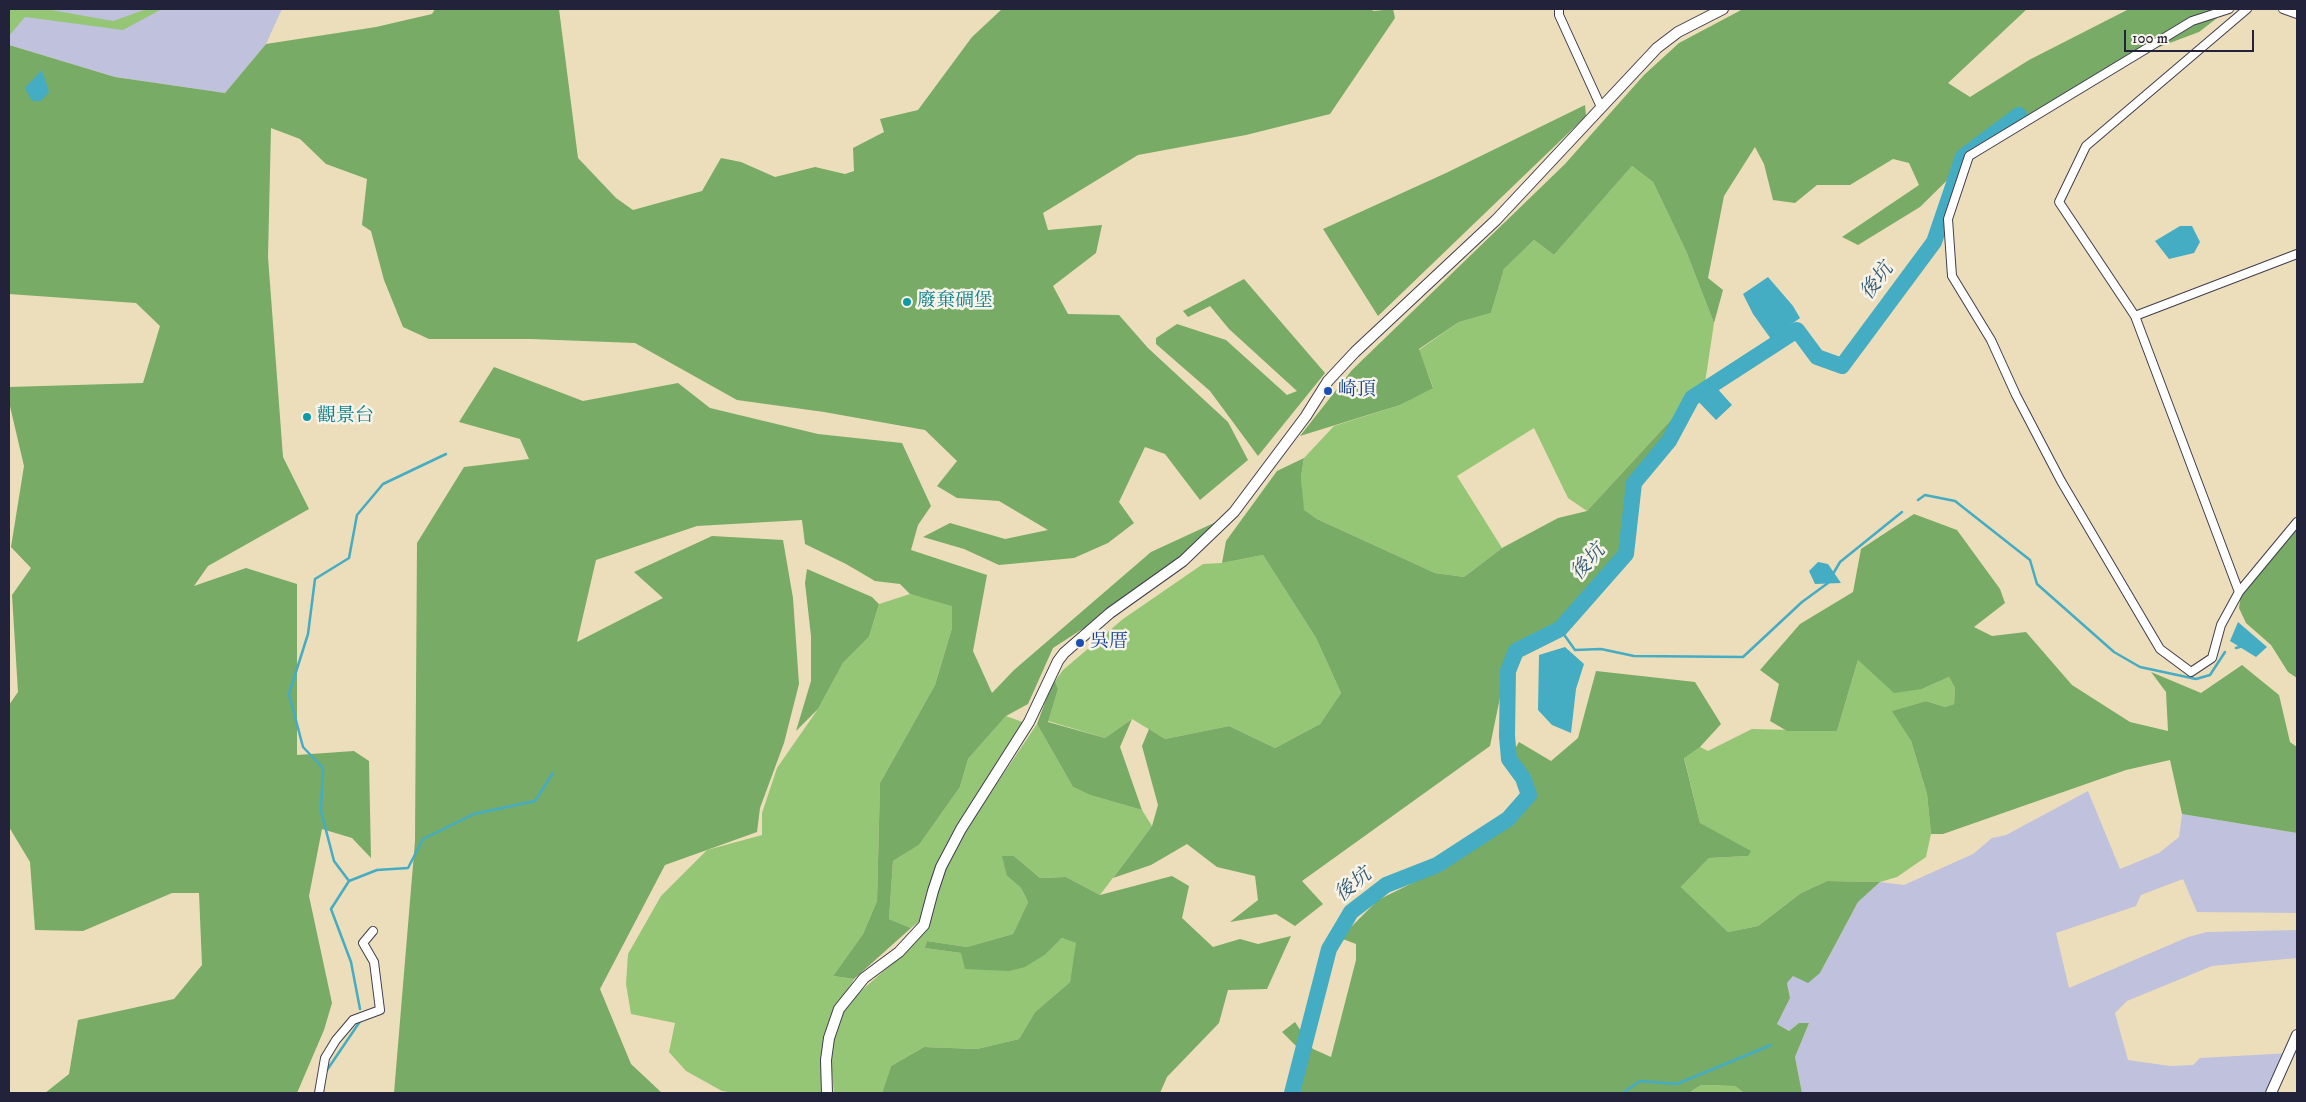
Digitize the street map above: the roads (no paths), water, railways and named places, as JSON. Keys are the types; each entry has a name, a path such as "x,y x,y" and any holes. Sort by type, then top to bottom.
{"street":[{"path":"1559,9 1601,106"},
{"path":"827,1093 826,1060 829,1038 839,1009 864,978 898,952 924,925 941,868 972,809 1029,722 1058,661 1076,641 1110,613 1183,562 1234,512 1306,416 1328,381 1355,352 1496,220 1657,48 1678,32 1723,9"},
{"path":"2229,9 2192,21 1969,156 1948,219 1952,276 1991,340 2016,395 2062,481 2160,649 2191,672 2212,658 2221,625 2239,592 2297,522"},
{"path":"2239,592 2135,316 2059,202 2086,146 2247,9"},
{"path":"2283,9 2297,14"},
{"path":"2135,316 2297,254"},
{"path":"319,1093 325,1058 336,1040 353,1020 380,1010 374,962 362,943 373,931"},
{"path":"2271,1093 2297,1035"}],"water":[{"path":"42,70 49,92 41,101 32,101 25,88"},
{"path":"2180,226 2192,226 2200,242 2194,253 2169,259 2155,241"},
{"path":"1768,277 1793,306 1800,318 1771,339 1753,314 1743,294"},
{"path":"1715,386 1732,405 1716,420 1695,398"},
{"path":"1818,562 1828,564 1841,583 1815,584 1809,571"},
{"path":"2238,622 2267,647 2256,657 2230,641"},
{"path":"1565,647 1584,664 1576,689 1571,733 1552,725 1538,710 1539,655"}],"waterway":[{"name":"後坑","path":"1292,1093 1329,949 1351,912 1386,885 1437,865 1508,819 1529,795 1523,778 1509,759 1507,736 1508,671 1516,651 1560,629 1626,554 1634,483 1669,441 1692,398 1797,330 1817,357 1842,366 1934,242 1963,157 2019,115"},
{"path":"360,1009 351,962 331,909 349,881 334,861 321,811 323,768 303,747 289,694 308,634 315,579 349,558 357,515 383,484 446,454"},
{"path":"1918,500 1925,495 1955,501 2030,560 2037,584 2114,652 2140,667 2196,679 2210,675 2225,652"},
{"path":"1833,574 1840,562 1902,512"},
{"path":"1560,629 1575,650 1601,649 1634,656 1743,657 1802,602 1828,583"},
{"path":"2236,648 2243,646"},
{"path":"349,881 377,870 408,868 423,839 474,814 535,801 553,773"},
{"path":"325,1073 361,1020"},
{"path":"1623,1093 1640,1081 1677,1084 1771,1045"}],"place":[{"name":"廢棄碉堡","path":"907,302"},
{"name":"崎頂","path":"1328,391"},
{"name":"觀景台","path":"307,417"},
{"name":"吳厝","path":"1080,643"}]}
